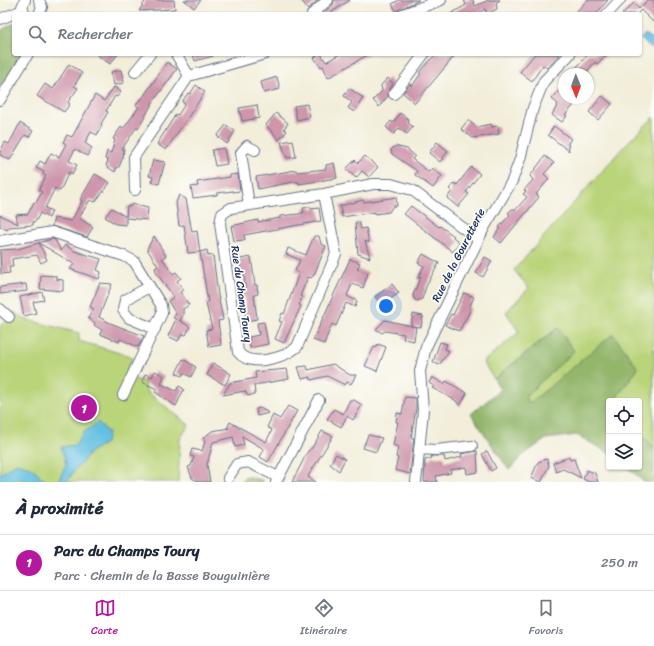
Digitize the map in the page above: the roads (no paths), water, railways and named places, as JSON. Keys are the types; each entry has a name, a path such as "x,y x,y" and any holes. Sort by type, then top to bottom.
{"street":[{"path":"24,12 22,5 26,0"},
{"path":"314,12 328,0"},
{"path":"408,12 441,0"},
{"path":"609,12 620,0"},
{"path":"424,6 429,12"},
{"path":"0,19 12,16"},
{"path":"0,100 27,56"},
{"path":"135,72 148,56"},
{"path":"177,56 189,76"},
{"path":"135,190 134,157 189,76 258,56"},
{"path":"394,94 422,56"},
{"name":"Rue de la Gouretterie","path":"416,482 423,410 420,371 426,347 478,239 512,181 520,159 533,108 544,81 568,56"},
{"path":"249,205 241,153 247,146 255,150"},
{"name":"Rue du Champ Toury","path":"324,194 336,254 297,347 283,356 252,361 243,358 238,352 220,223 222,214 231,208 324,194 373,184 391,184 412,190 478,239"},
{"path":"0,241 52,232 124,256 134,261 163,308 155,329 123,395"},
{"path":"149,287 125,300 123,310 129,318 155,329"},
{"path":"0,309 9,317"},
{"path":"228,478 237,464 248,462 277,480 319,400"},
{"path":"419,449 436,450 472,446"}],"water":[{"path":"645,34 654,41 651,48 642,40"},
{"path":"98,422 108,433 106,443 91,451 76,468 67,482 56,482 59,480 66,464 61,447 76,445 83,433"},
{"path":"16,463 31,467 47,482 22,482 19,478 12,482 0,482 0,474"}],"place":[{"name":"Parc du Champs Toury","path":"84,408"}]}
